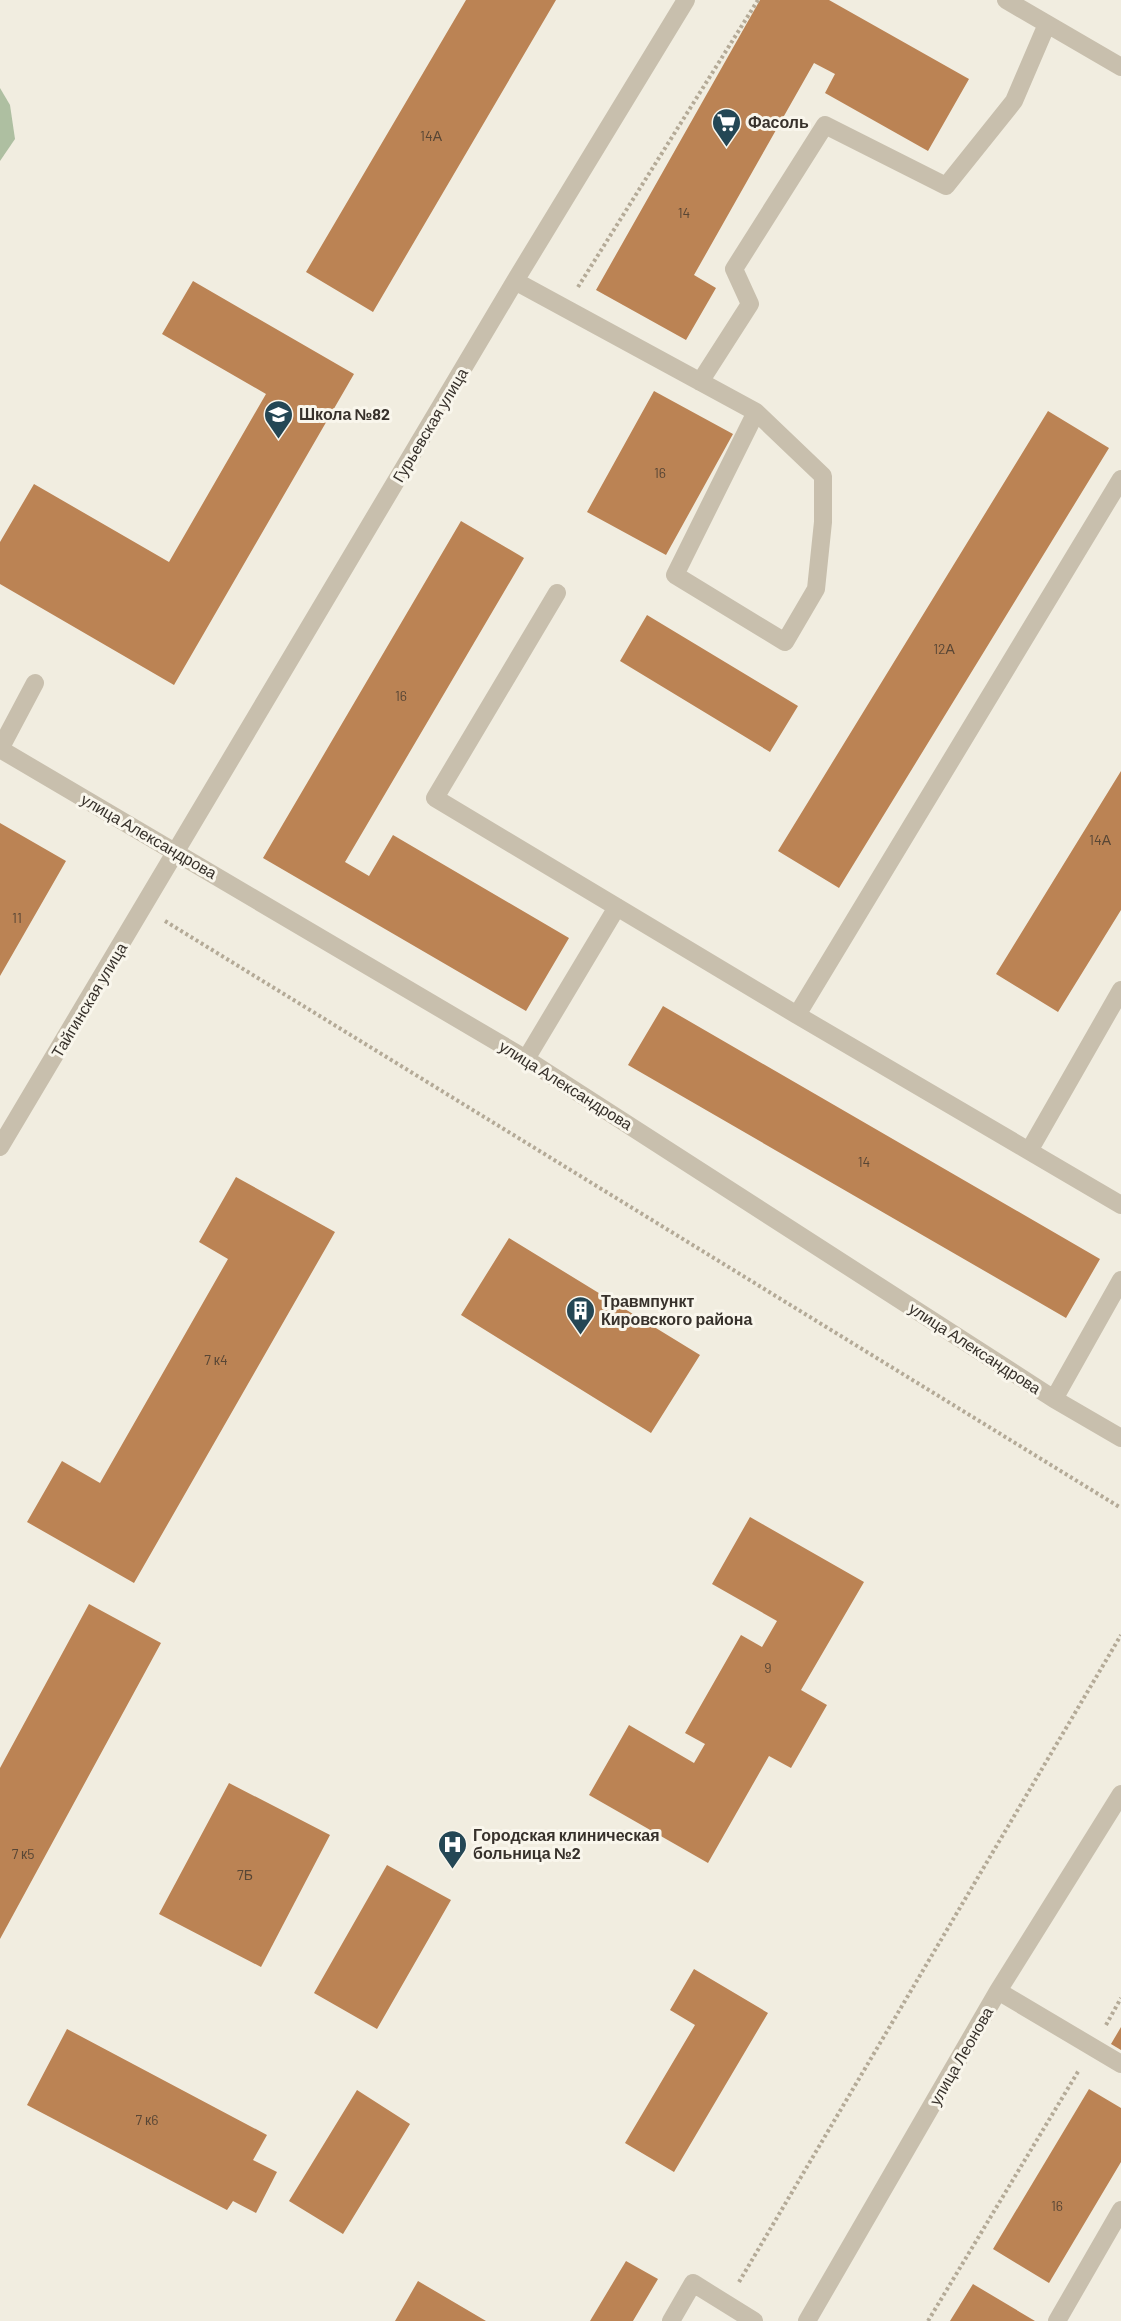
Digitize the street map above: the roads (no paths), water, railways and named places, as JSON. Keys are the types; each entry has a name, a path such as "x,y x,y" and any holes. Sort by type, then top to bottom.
{"street":[{"name":"Гурьевская улица","path":"177,852 515,281 686,0"},
{"path":"1006,0 1121,67"},
{"path":"700,382 750,304 734,269 825,125 946,186 1014,101 1047,24"},
{"path":"515,281 756,412 823,476 823,522 816,589 785,642 675,574 756,412"},
{"path":"797,1015 1121,479"},
{"path":"557,593 435,798 797,1015 1121,1205"},
{"path":"0,749 35,683"},
{"name":"улица Александрова","path":"0,749 526,1059 1054,1399 1121,1438"},
{"name":"Тайгинская улица","path":"0,1147 177,852"},
{"path":"526,1059 617,907"},
{"path":"1029,1151 1121,990"},
{"path":"1054,1399 1121,1280"},
{"name":"улица Леонова","path":"807,2321 998,1991 1121,1794"},
{"path":"998,1991 1121,2064"},
{"path":"1057,2321 1121,2210"},
{"path":"670,2321 693,2283 753,2321"}],"place":[{"name":"Фасоль","path":"727,148"},
{"name":"Школа №82","path":"278,440"},
{"name":"Травмпункт Кировского района","path":"580,1336"},
{"name":"Городская клиническая больница №2","path":"452,1870"}]}
